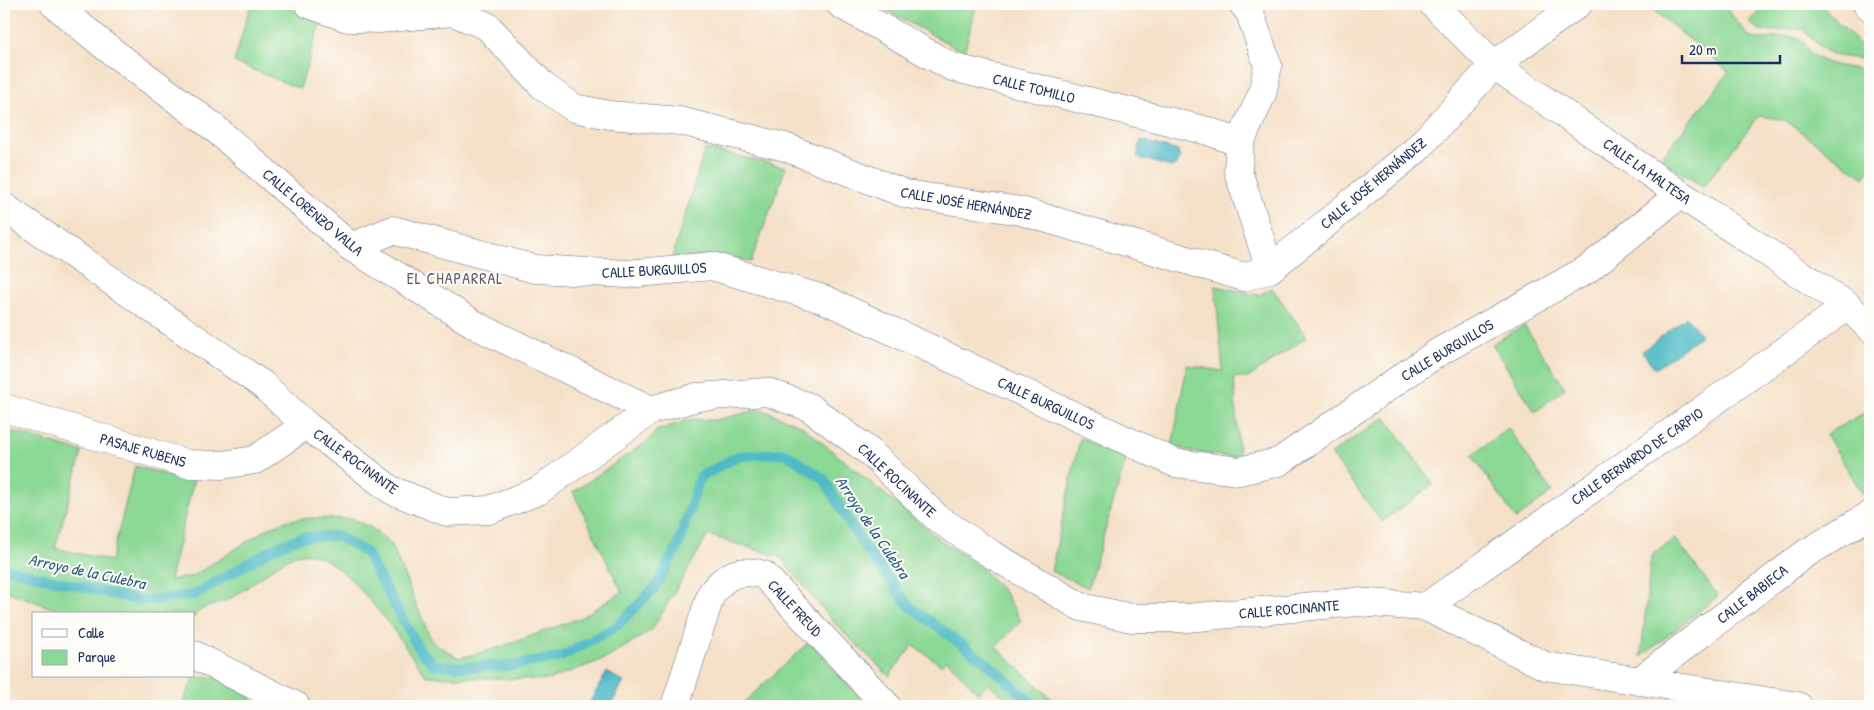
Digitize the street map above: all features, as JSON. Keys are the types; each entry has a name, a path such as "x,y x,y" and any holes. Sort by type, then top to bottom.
{"street":[{"name":"CALLE LORENZO VALLA","path":"54,4 106,47 211,125 351,247 479,327 651,410"},
{"name":"CALLE JOSÉ HERNÁNDEZ","path":"309,4 348,18 379,19 453,12 487,26 543,86 574,108 609,115 680,121 785,147 906,194 1021,211 1244,277 1270,269 1416,150 1494,65 1578,4"},
{"name":"CALLE TOMILLO","path":"840,4 952,67 1208,131 1240,143"},
{"path":"1243,4 1250,13 1268,66 1262,94 1240,143 1238,171 1270,269"},
{"name":"CALLE LA MALTESA","path":"1433,4 1494,65 1680,194 1848,306 1870,328"},
{"name":"CALLE BURGUILLOS","path":"351,247 393,230 535,270 627,274 712,266 826,300 1175,463 1239,472 1279,462 1437,354 1588,269 1680,194"},
{"name":"CALLE ROCINANTE","path":"4,207 263,385 306,426 391,490 447,512 489,510 538,491 651,410 697,398 767,392 809,407 871,453 937,518 991,554 1080,607 1132,618 1187,618 1356,602 1426,607 1545,666 1798,706"},
{"name":"CALLE BERNARDO DE CARPIO","path":"1426,607 1848,306"},
{"name":"PASAJE RUBENS","path":"4,408 188,464 222,465 255,460 306,426"},
{"name":"CALLE BABIECA","path":"1639,682 1804,554 1870,515"},
{"name":"CALLE FREUD","path":"675,706 711,594 720,583 732,574 749,571 764,575 887,706"},
{"path":"195,656 296,706"}],"green space":[{"path":"251,4 282,4 320,23 300,89 234,62"},
{"path":"875,4 977,4 964,52"},
{"path":"1646,4 1726,4 1749,37 1755,39 1789,36 1798,38 1811,53 1824,61 1847,67 1870,69 1870,168 1864,178 1785,120 1759,116 1703,187 1660,159 1729,72"},
{"path":"1762,4 1820,4 1870,54 1870,60 1837,56 1823,50 1802,29 1760,30 1749,21 1757,15"},
{"path":"705,149 786,167 751,262 726,256 672,257"},
{"path":"1215,286 1259,295 1272,288 1307,337 1248,378 1234,377 1239,458 1198,453 1172,446 1187,365 1223,371"},
{"path":"1524,325 1565,388 1535,412 1492,344"},
{"path":"761,409 802,426 940,540 979,566 1005,593 1021,621 996,647 1059,706 1014,706 988,683 978,693 947,660 941,665 913,645 889,676 836,625 780,557 708,535 652,630 607,658 548,680 426,676 387,622 352,581 334,565 317,556 301,554 287,559 232,598 204,608 195,616 195,612 63,612 4,590 4,465 13,431 82,452 55,548 111,561 135,466 178,478 194,479 170,580 193,576 272,526 289,520 310,518 353,519 370,527 391,544 432,642 459,658 498,648 580,618 622,592 573,492 649,440 656,431 691,419 716,420"},
{"path":"1864,413 1870,419 1870,499 1867,501 1826,434"},
{"path":"1385,417 1433,484 1382,522 1331,454"},
{"path":"1508,428 1552,492 1516,519 1472,455"},
{"path":"1080,438 1126,459 1088,588 1051,571"},
{"path":"1675,538 1718,596 1641,657 1651,556"},
{"path":"810,641 864,703 862,706 740,706"},
{"path":"214,677 252,697 248,706 182,706 193,678"}],"water":[{"path":"1141,140 1178,151 1180,159 1177,165 1171,167 1137,157"},
{"path":"1687,317 1701,335 1655,369 1642,351"},
{"path":"607,672 624,682 610,706 588,705"}],"waterway":[{"name":"Arroyo de la Culebra","path":"4,568 140,601 194,595 276,547 302,537 338,536 366,553 419,649 434,665 462,667 509,666 561,657 617,626 654,589 677,548 700,477 738,456 785,453 824,479 859,539 909,606 987,663 1036,706"}],"district":[{"name":"EL CHAPARRAL","path":"455,278"}]}
